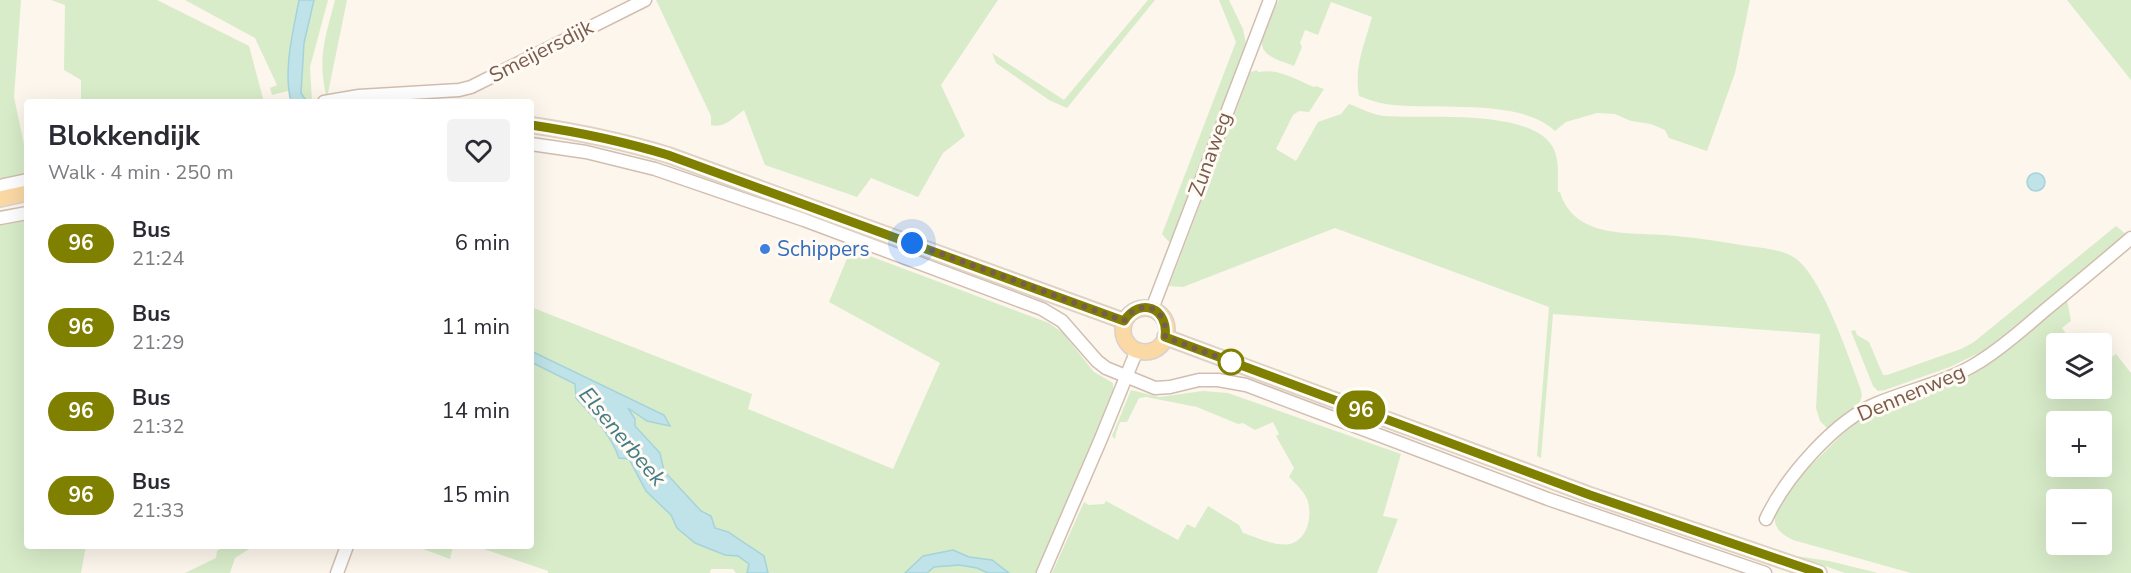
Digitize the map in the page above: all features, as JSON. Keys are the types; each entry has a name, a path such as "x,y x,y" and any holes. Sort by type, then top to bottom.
{"main road":[{"path":"534,125 587,134 668,155 1124,321"},
{"path":"0,200 24,194"},
{"path":"1143,308 1152,309 1164,319 1167,327 1165,337 1160,346 1152,350 1137,350 1125,340 1122,330 1124,321 1133,311 1143,308"},
{"path":"1165,337 1590,495 1819,573"}],"street":[{"name":"Smeijersdijk","path":"342,99 459,90 471,87 645,0"},
{"name":"Zunaweg","path":"1152,309 1269,0"},
{"path":"534,144 586,152 655,169 804,220 1042,309 1062,321 1097,361 1125,377 1155,388 1199,380 1218,380 1246,385 1741,569 1765,573"},
{"path":"0,186 24,181"},
{"path":"0,218 24,214"},
{"name":"Dennenweg","path":"1766,519 1791,478 1850,419 1881,401 1951,378 1988,357 2131,238"},
{"path":"1043,573 1137,350"},
{"path":"337,573 346,549"}],"green space":[{"path":"0,0 21,0 14,97 24,145 24,178 0,183"},
{"path":"51,0 157,0 249,46 263,99 81,99 81,80 64,70 65,5"},
{"path":"185,0 299,0 289,67 288,91 272,95 270,88 277,85 255,38"},
{"path":"314,0 328,0 310,67 312,99 305,99 301,93 304,43"},
{"path":"335,0 347,0 327,98 322,60"},
{"path":"656,0 998,0 941,85 965,136 943,153 918,197 871,178 857,197 765,165 744,110 725,124 711,125 711,116"},
{"path":"1148,0 1155,0 1067,108 1049,100 996,63 992,53 1064,100"},
{"path":"1219,0 1229,0 1243,29 1246,44 1171,244 1162,234 1236,42"},
{"path":"1279,0 1750,0 1735,73 1707,151 1669,138 1665,130 1651,124 1631,121 1615,114 1597,113 1566,122 1555,131 1539,120 1520,113 1498,109 1406,106 1369,100 1359,96 1358,75 1372,17 1331,2 1318,35 1305,30 1300,43 1302,47 1294,66 1270,56 1262,45 1266,25"},
{"path":"2067,0 2131,0 2131,80"},
{"path":"1257,70 1258,72 1280,73 1324,89 1309,112 1299,111 1293,115 1276,149 1296,161 1318,122 1341,114 1349,104 1384,116 1497,120 1537,132 1550,143 1557,160 1558,192 1571,212 1589,225 1619,233 1684,237 1766,248 1790,255 1805,268 1824,299 1860,387 1862,395 1860,402 1828,429 1820,421 1816,408 1820,334 1553,314 1541,458 1537,456 1549,307 1335,228 1183,287 1169,286 1249,76 1248,73"},
{"path":"24,214 24,549 85,549 81,573 0,573 0,221"},
{"path":"2116,226 2127,235 1985,350 1950,367 1885,390 1878,391 1873,386 1851,331 1855,330 1857,335 1869,342 1883,375 1961,349 1974,342"},
{"path":"851,249 1049,323 1063,333 1094,372 1113,383 1113,389 1092,446 1037,573 1009,573 992,560 969,557 953,550 905,573 768,573 764,556 728,532 715,528 711,516 701,512 664,471 660,453 635,426 627,407 669,426 664,415 534,352 534,308 752,394 748,409 893,469 940,363 829,302"},
{"path":"2067,300 2071,321 2062,328 2066,333 2046,333 2046,399 2112,399 2112,357 2116,354 2131,373 2131,573 1911,573 1793,540 1780,531 1775,515 1791,485 1861,416 1871,410 1942,385 1954,384 2006,351"},
{"path":"534,364 575,385 576,398 606,433 619,458 629,459 646,491 671,515 677,528 695,543 725,555 738,556 749,564 747,573 736,573 733,569 711,569 710,573 548,573 548,571 484,549 534,549"},
{"path":"1131,390 1159,397 1203,391 1228,393 1401,454 1383,516 1398,519 1377,573 1052,573 1084,502 1089,505 1104,504 1106,501 1178,540 1187,524 1195,528 1208,506 1239,525 1243,533 1272,543 1290,544 1301,537 1308,526 1307,499 1289,477 1294,468 1276,436 1279,434 1273,422 1255,430 1243,423 1238,424 1197,407 1146,397 1139,398 1127,422 1120,422 1115,439 1112,436"},
{"path":"249,549 235,558 230,573 185,573 216,558 217,551"},
{"path":"423,549 452,549 450,559"},
{"path":"1796,556 1829,561 1878,573 1845,573"},
{"path":"959,565 977,568 988,573 927,573 934,567"}],"water":[{"path":"299,0 314,0 304,43 301,93 305,99 290,99 288,64"},
{"path":"2036,173 2044,178 2045,182 2040,190 2036,191 2028,186 2027,182 2032,174"},
{"name":"Elsenerbeek","path":"534,352 664,415 670,426 647,421 628,408 635,419 635,426 660,453 664,471 701,511 711,516 715,528 728,532 764,556 768,573 747,573 749,564 738,556 725,555 695,543 677,528 671,515 646,491 629,459 619,458 606,433 576,398 575,384 534,364"},
{"path":"953,550 969,557 992,560 1009,573 988,573 977,568 959,565 934,567 927,573 905,573 923,556"}],"bus line":[{"name":"96","path":"534,125 626,142 668,155 1124,321 1133,311 1143,308 1152,309 1164,319 1167,327 1165,337 1590,495 1819,573"}],"place":[{"name":"Schippers","path":"765,249"}],"route":[{"path":"912,243 1124,321 1133,311 1143,308 1152,309 1164,319 1167,327 1165,337 1231,362"}]}
